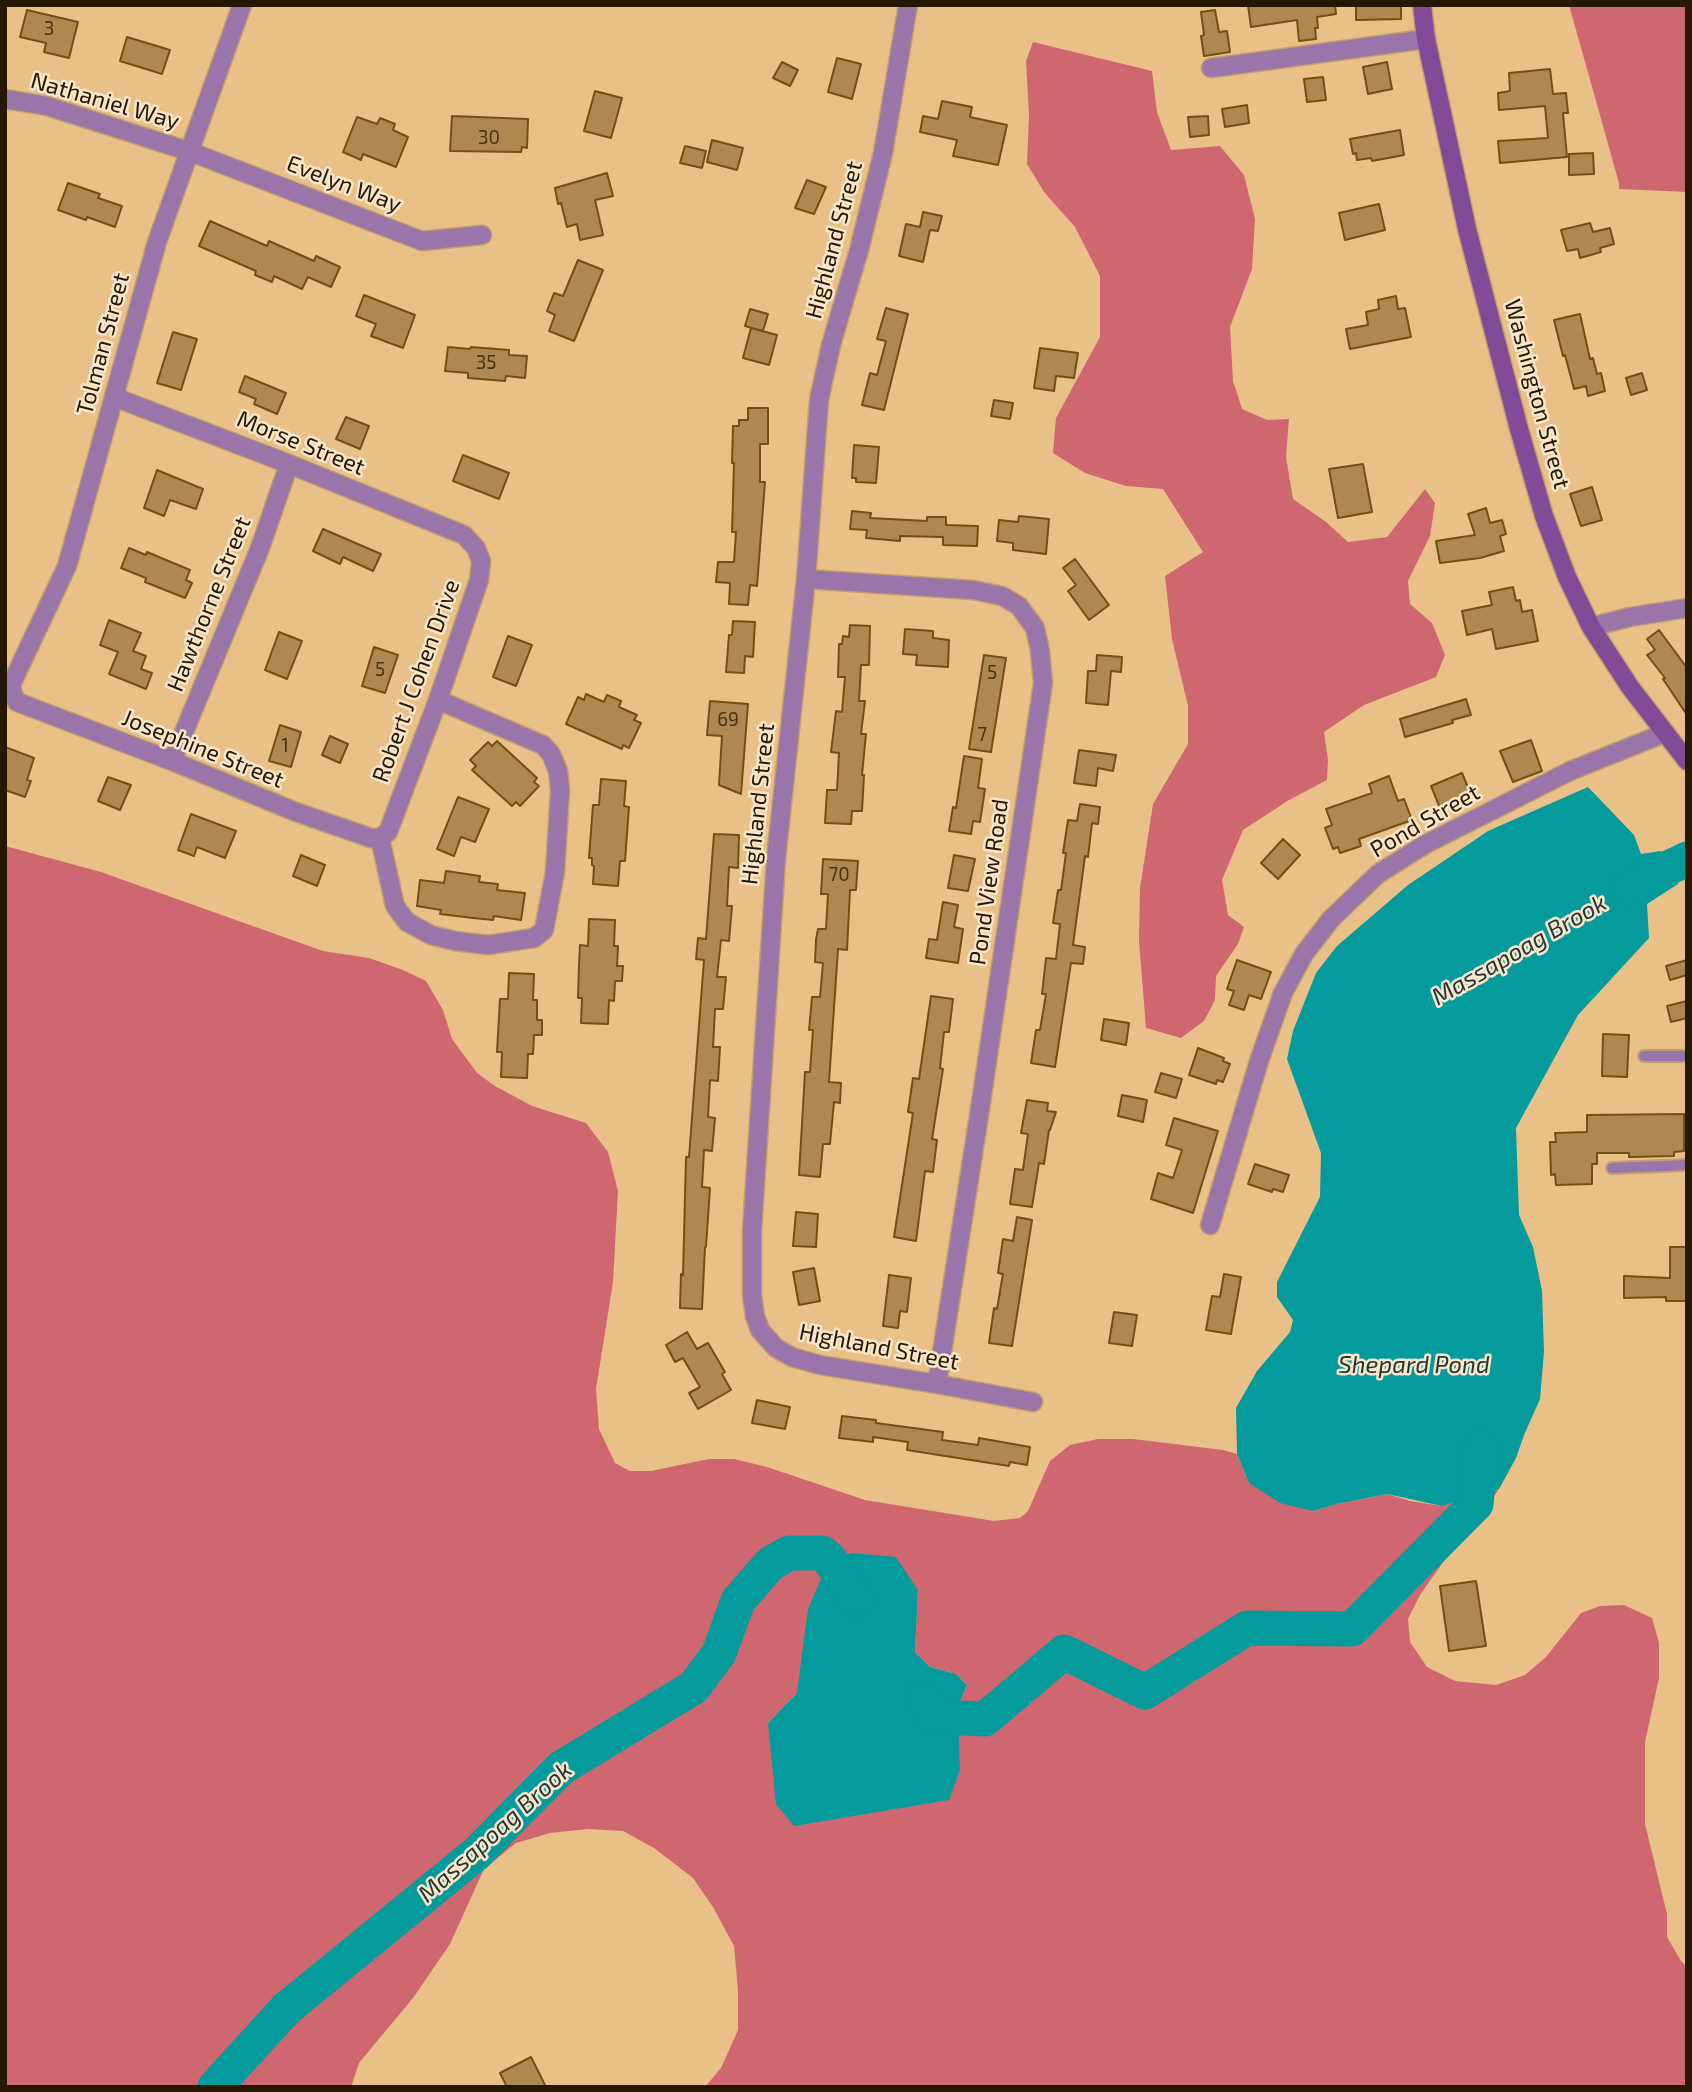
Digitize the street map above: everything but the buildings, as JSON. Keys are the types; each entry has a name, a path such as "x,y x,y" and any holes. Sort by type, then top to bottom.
{"main road":[{"name":"Washington Street","path":"1422,5 1426,39 1467,229 1544,516 1567,577 1591,627 1630,687 1687,761"}],"street":[{"name":"Tolman Street","path":"13,694 11,685 67,566 157,242 242,5"},
{"name":"Highland Street","path":"908,5 883,153 859,250 831,345 819,400 806,579 773,901 751,1231 753,1307 760,1330 769,1342 782,1353 792,1357 820,1365 1033,1402"},
{"path":"1210,68 1426,39"},
{"name":"Nathaniel Way","path":"5,99 47,106 191,152"},
{"name":"Evelyn Way","path":"191,152 422,242 482,235"},
{"name":"Morse Street","path":"114,397 289,464 464,535 468,539"},
{"name":"Hawthorne Street","path":"172,761 260,548 289,464"},
{"name":"Robert J Cohen Drive","path":"380,838 387,832 438,700 479,580 481,561 476,548 468,539"},
{"name":"Pond View Road","path":"806,579 973,590 1002,596 1018,606 1035,628 1040,651 1043,684 937,1384"},
{"path":"1591,627 1630,617 1687,608"},
{"name":"Josephine Street","path":"13,694 17,702 172,761 296,813 371,838 380,838"},
{"path":"380,838 395,906 407,922 431,935 455,942 488,945 534,938 544,930 555,872 560,790 558,771 551,754 544,745 438,700"},
{"name":"Pond Street","path":"1210,1226 1259,1061 1283,993 1304,954 1331,919 1378,874 1424,845 1570,771 1665,733"}],"lane":[{"path":"1644,1056 1687,1056"},
{"path":"1612,1168 1687,1165"}],"shaded area":[{"path":"1569,5 1687,5 1687,192 1619,189"},
{"path":"1033,42 1152,71 1157,112 1171,150 1220,146 1244,175 1255,219 1252,269 1230,327 1233,381 1242,409 1267,420 1289,419 1286,457 1293,499 1326,522 1348,542 1387,537 1425,489 1435,503 1430,536 1408,581 1410,604 1432,623 1445,655 1436,677 1364,705 1324,732 1328,760 1327,780 1289,800 1243,830 1222,880 1228,915 1244,927 1238,944 1216,976 1215,1000 1204,1021 1181,1038 1146,1028 1139,941 1140,888 1153,804 1188,744 1188,706 1172,639 1165,576 1203,552 1163,489 1126,486 1085,473 1053,453 1056,418 1100,337 1100,276 1075,227 1044,192 1027,164 1029,115 1026,61"},
{"path":"5,846 101,872 323,951 369,958 403,970 426,981 443,1010 452,1039 477,1073 532,1106 586,1123 608,1152 618,1191 613,1282 596,1389 599,1429 615,1463 630,1471 651,1471 709,1459 734,1459 767,1467 865,1500 994,1521 1020,1518 1028,1511 1050,1461 1070,1445 1098,1439 1133,1439 1237,1454 1249,1483 1313,1511 1387,1494 1442,1506 1499,1489 1472,1530 1444,1561 1420,1595 1408,1619 1410,1642 1427,1667 1455,1681 1496,1685 1525,1675 1546,1657 1581,1613 1600,1606 1624,1605 1652,1618 1659,1643 1659,1678 1645,1742 1645,1824 1667,1914 1667,1937 1687,1967 1687,2087 705,2087 721,2068 738,2030 734,1946 713,1907 693,1878 654,1848 623,1831 588,1829 550,1833 516,1843 484,1869 450,1944 413,1998 359,2063 351,2087 5,2087","holes":["918,1590 915,1652 930,1667 956,1674 967,1685 959,1704 960,1770 768,1723 797,1693"]}],"water":[{"name":"Shepard Pond","path":"1588,787 1634,835 1641,854 1661,851 1678,884 1647,904 1649,938 1578,1015 1516,1128 1519,1215 1533,1247 1542,1291 1544,1352 1540,1399 1516,1458 1499,1489 1442,1506 1387,1494 1313,1511 1280,1503 1249,1483 1237,1454 1236,1408 1257,1371 1290,1332 1293,1320 1277,1297 1277,1282 1320,1197 1321,1153 1287,1059 1293,1031 1316,973 1337,946 1408,885 1488,831"},
{"path":"852,1553 896,1557 918,1590 915,1652 930,1667 956,1674 967,1685 959,1704 960,1770 949,1800 794,1826 776,1804 768,1723 797,1693 808,1609 829,1560"}],"waterway":[{"name":"Massapoag Brook","path":"1629,887 1687,859"},
{"name":"Massapoag Brook","path":"923,1698 935,1717 985,1719 1064,1652 1145,1692 1247,1628 1352,1629 1476,1504 1481,1448"},
{"name":"Massapoag Brook","path":"215,2087 286,2009 477,1853 561,1768 694,1687 719,1653 738,1601 770,1564 789,1553 822,1553 830,1560 856,1599"}]}
